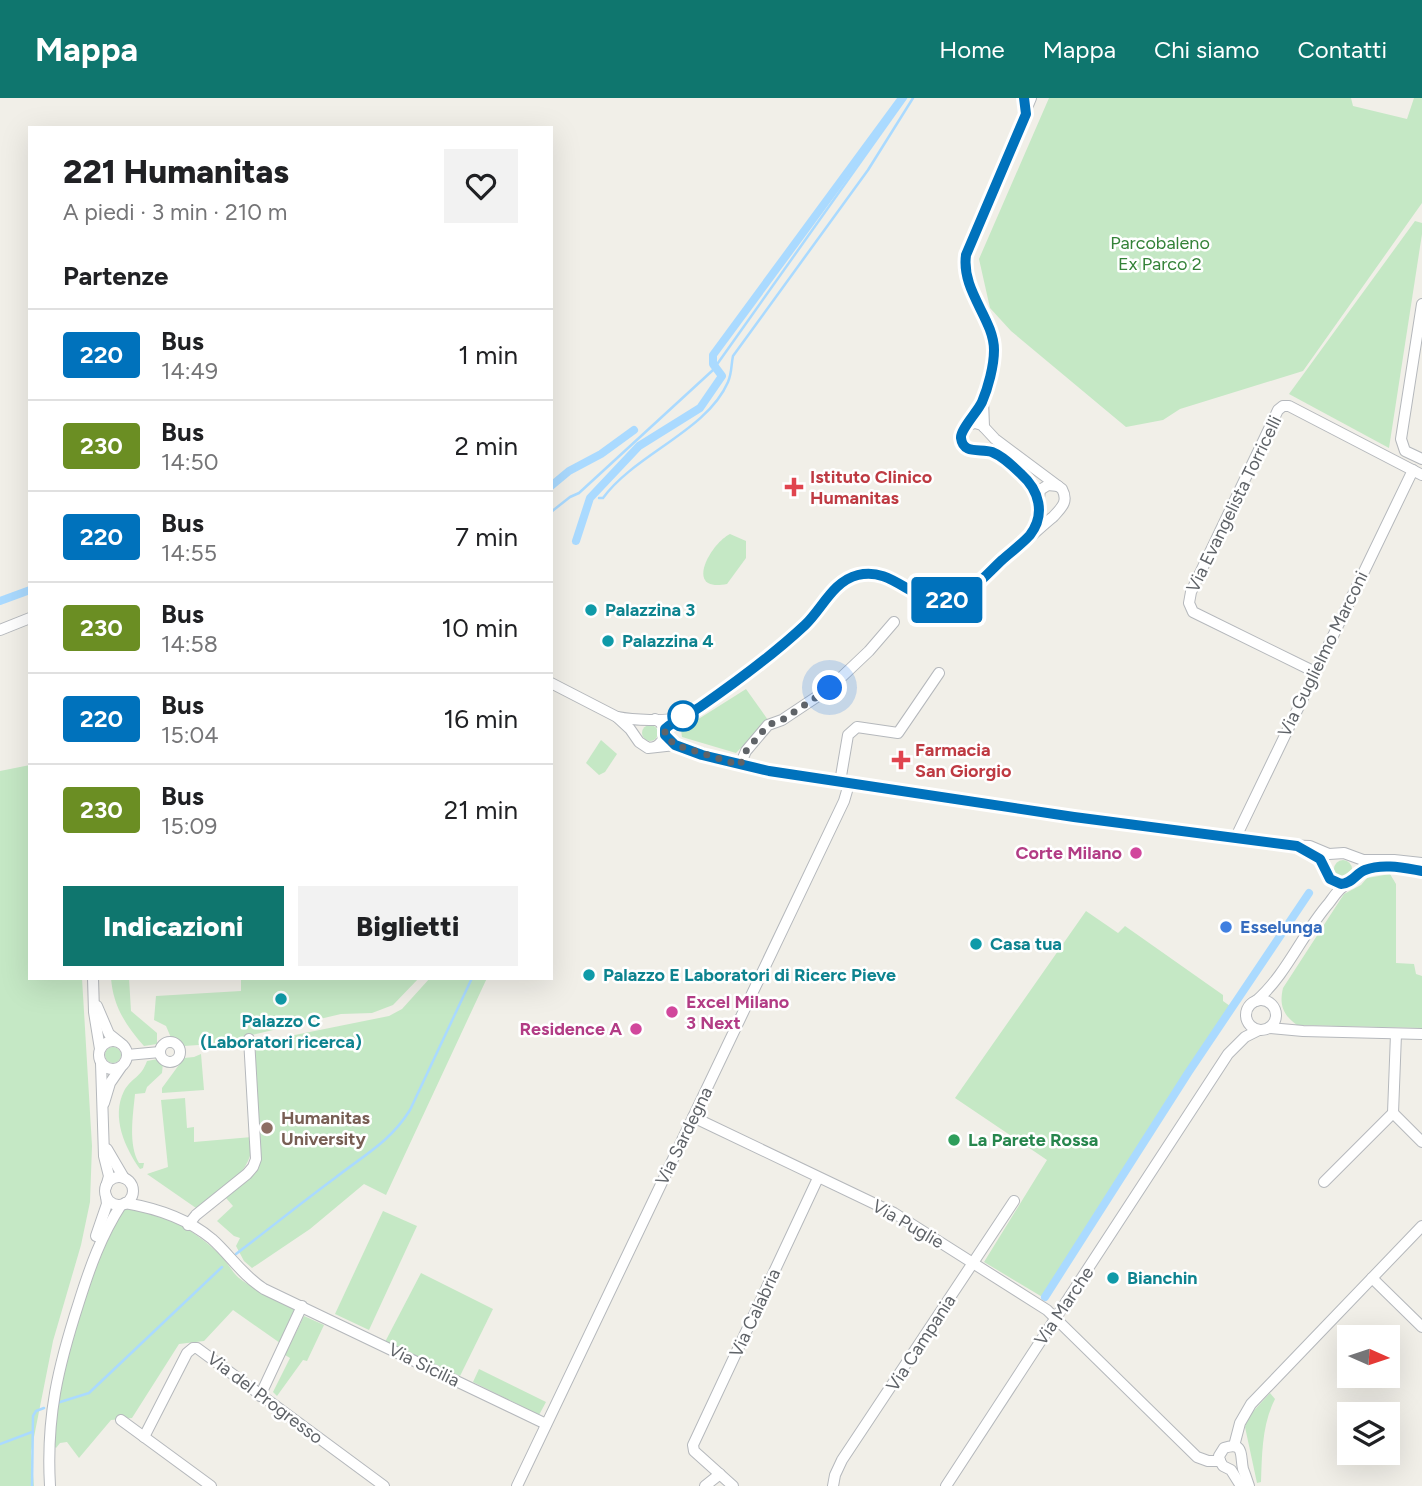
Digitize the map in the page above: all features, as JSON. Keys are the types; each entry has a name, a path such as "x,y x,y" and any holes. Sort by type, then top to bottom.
{"street":[{"path":"979,450 987,441 983,400 994,349 967,278 966,255 1027,101"},
{"path":"1422,304 1401,439 1405,451 1422,459"},
{"path":"983,400 962,431 962,441 968,449 994,453 1013,467 1032,484 1045,511 1059,510"},
{"name":"Via Evangelista Torricelli","path":"1315,672 1193,611 1189,603 1196,580 1279,410 1283,406 1289,406 1417,473"},
{"path":"617,717 680,717 696,710 779,648 807,624 840,585 858,575 878,574 897,581 924,599 951,599 968,590 1059,510 1065,498 1058,486 985,429 975,423 968,425"},
{"name":"Via Guglielmo Marconi","path":"1235,839 1315,672 1417,473"},
{"path":"1031,534 1039,499 1046,486 1058,486"},
{"path":"0,630 28,620"},
{"path":"740,765 746,751 768,725 782,720 830,688 869,651 894,622"},
{"name":"Via Sardegna","path":"517,1486 844,800 848,735 857,727 898,733 939,673"},
{"path":"553,682 617,717 645,747 675,745 740,765 844,783 1235,839 1310,846 1327,854 1343,853 1363,860 1422,863"},
{"path":"655,747 663,741 665,732 680,717"},
{"path":"650,719 663,724 665,732 675,745"},
{"path":"636,737 637,727 650,719"},
{"path":"1297,846 1320,859 1337,884 1352,881"},
{"path":"1320,913 1331,889 1328,862 1337,854"},
{"path":"1351,856 1358,865 1352,881"},
{"path":"1228,1054 1245,1023 1248,1007 1277,979 1320,913 1340,889 1363,871 1376,867 1390,866 1422,871"},
{"path":"1228,1054 1245,1037 1264,1029 1275,1020 1277,979"},
{"path":"50,1486 50,1427 57,1373 107,1205 109,1176 104,1156 101,1063 95,1029 93,980"},
{"path":"94,1000 107,1030 112,1038 126,1049 127,1055 110,1083 102,1112"},
{"path":"1256,1001 1265,1001 1274,1008 1279,1018 1294,1030"},
{"path":"1246,1017 1250,1026 1264,1029 1422,1034"},
{"path":"1324,1182 1393,1113 1396,1034"},
{"path":"188,1225 196,1215 247,1174 256,1159 249,1039"},
{"path":"100,1049 106,1042 120,1042"},
{"path":"127,1055 160,1052"},
{"name":"Via Marche","path":"946,1486 1228,1054"},
{"path":"101,1063 108,1069 122,1067"},
{"path":"1393,1113 1422,1142"},
{"name":"Via Puglie","path":"693,1117 894,1213 973,1263 1055,1318 1198,1457 1208,1461 1220,1461"},
{"path":"104,1144 124,1178 153,1208"},
{"path":"124,1178 111,1179 106,1191 112,1203 153,1208"},
{"name":"Via Calabria","path":"720,1475 692,1448 818,1178"},
{"path":"93,1256 111,1218 132,1197 133,1188"},
{"name":"Via Campania","path":"833,1486 842,1460 1014,1201"},
{"name":"Via Sicilia","path":"153,1208 212,1239 253,1282 545,1424"},
{"path":"1234,1446 1240,1423 1251,1404 1422,1226"},
{"path":"1372,1278 1422,1327"},
{"path":"261,1396 302,1307"},
{"name":"Via del Progresso","path":"144,1437 192,1348 204,1352 384,1486"},
{"path":"121,1420 211,1486"},
{"path":"1242,1462 1239,1467 1231,1469 1223,1466 1219,1456 1224,1448 1234,1446 1242,1452 1249,1486"},
{"path":"1231,1469 1241,1486"},
{"path":"705,1486 720,1475 733,1486"}],"green space":[{"name":"Parcobaleno Ex Parco 2","path":"1049,98 1351,98 1353,106 1407,119 1414,98 1422,98 1422,203 1303,371 1180,409 1163,420 1126,427 1011,331 990,308 979,259"},
{"path":"1415,221 1422,223 1422,234 1389,448 1289,394"},
{"path":"730,534 746,541 746,558 727,584 714,585 706,581 703,575 705,566 715,547"},
{"path":"746,689 768,720 736,753 682,737 681,730"},
{"path":"650,725 658,733 650,741 642,733"},
{"path":"601,740 617,754 605,772 599,775 586,763"},
{"path":"28,765 28,980 82,980 92,1146 90,1202 81,1245 53,1341 31,1452 34,1486 0,1486 0,771"},
{"path":"1343,860 1349,863 1352,869 1349,875 1343,878 1337,875 1334,869 1337,863"},
{"path":"1390,874 1396,884 1396,963 1414,964 1416,974 1422,976 1422,1028 1297,1025 1283,1009 1283,988 1344,894 1361,885 1367,878"},
{"path":"1086,911 1118,933 1125,926 1223,995 1223,1001 1230,1006 1044,1298 984,1262 1047,1160 955,1098"},
{"path":"111,980 129,980 131,1011 157,1033 157,1044 144,1046 122,1015"},
{"path":"241,980 417,980 393,1005 372,1013 341,1014 213,1044 184,1046 172,1040 166,1026 154,1020 156,996 241,991"},
{"path":"428,980 486,980 386,1195 364,1184 310,1229 252,1268 244,1261 236,1246 240,1238 217,1221 233,1206 226,1198 248,1179 260,1162 255,1043 389,1016 402,1009"},
{"path":"113,1047 121,1055 113,1063 105,1055"},
{"path":"201,1054 204,1090 162,1093 162,1088 184,1058"},
{"path":"158,1059 163,1063 162,1073 147,1087 145,1093 135,1094 132,1139 139,1163 144,1163 140,1169 129,1152 119,1122 120,1101 127,1086 142,1071 147,1061"},
{"path":"185,1098 187,1128 194,1127 194,1142 252,1137 248,1161 242,1171 196,1208 147,1174 168,1167 161,1100"},
{"path":"126,1209 165,1217 190,1231 221,1256 239,1278 295,1311 280,1343 233,1310 204,1341 179,1344 132,1418 111,1420 79,1458 67,1442 60,1443 56,1448 54,1446 59,1393 97,1262 107,1237"},
{"path":"383,1211 417,1226 369,1330 335,1314"},
{"path":"421,1273 493,1309 460,1376 385,1342"},
{"path":"304,1316 324,1325 307,1361 303,1360 277,1396 273,1392 290,1358 285,1355"},
{"path":"479,1369 546,1402 539,1415 473,1382"},
{"path":"1270,1393 1275,1399 1265,1429 1261,1482 1257,1483 1245,1427 1248,1417"}],"waterway":[{"path":"576,541 590,498 639,446 700,408 722,376 713,364 713,355 902,98"},
{"path":"553,510 579,493 713,370 906,98"},
{"path":"599,498 603,498 633,468 688,429 718,399 729,379 733,356 868,170 913,98"},
{"path":"553,484 569,471 601,454 634,430"},
{"path":"0,601 28,591"},
{"path":"1045,1297 1188,1073 1309,893"},
{"path":"236,1254 394,1131 410,1110 471,980"},
{"path":"57,1403 89,1393 222,1267"},
{"path":"32,1486 33,1416 36,1411 44,1408"},
{"path":"0,1444 32,1432"}],"bus line":[{"name":"220","path":"1024,98 1026,114 966,255 967,278 993,340 994,349 983,400 962,431 961,438 971,450 994,453 1032,484 1039,504 1031,534 968,590 951,599 924,599 897,581 878,574 858,575 847,580 830,595 807,624 779,648 696,710 673,722 665,729 665,735 675,745 702,755 769,771 1074,817 1297,846 1320,859 1330,879 1341,884 1347,884 1363,871 1376,867 1390,866 1422,871"}],"place":[{"name":"Istituto Clinico Humanitas","path":"794,487"},
{"name":"Palazzina 3","path":"591,610"},
{"name":"Palazzina 4","path":"608,641"},
{"name":"Farmacia San Giorgio","path":"901,760"},
{"name":"Corte Milano","path":"1136,853"},
{"name":"Esselunga","path":"1226,927"},
{"name":"Casa tua","path":"976,944"},
{"name":"Palazzo E Laboratori di Ricerc Pieve","path":"589,975"},
{"name":"Palazzo C (Laboratori ricerca)","path":"281,999"},
{"name":"Excel Milano 3 Next","path":"672,1012"},
{"name":"Residence A","path":"636,1029"},
{"name":"Humanitas University","path":"267,1128"},
{"name":"La Parete Rossa","path":"954,1140"},
{"name":"Bianchin","path":"1113,1278"}],"route":[{"path":"683,716 665,729 665,735 675,745 740,765 746,751 768,725 782,720 830,688"}]}
